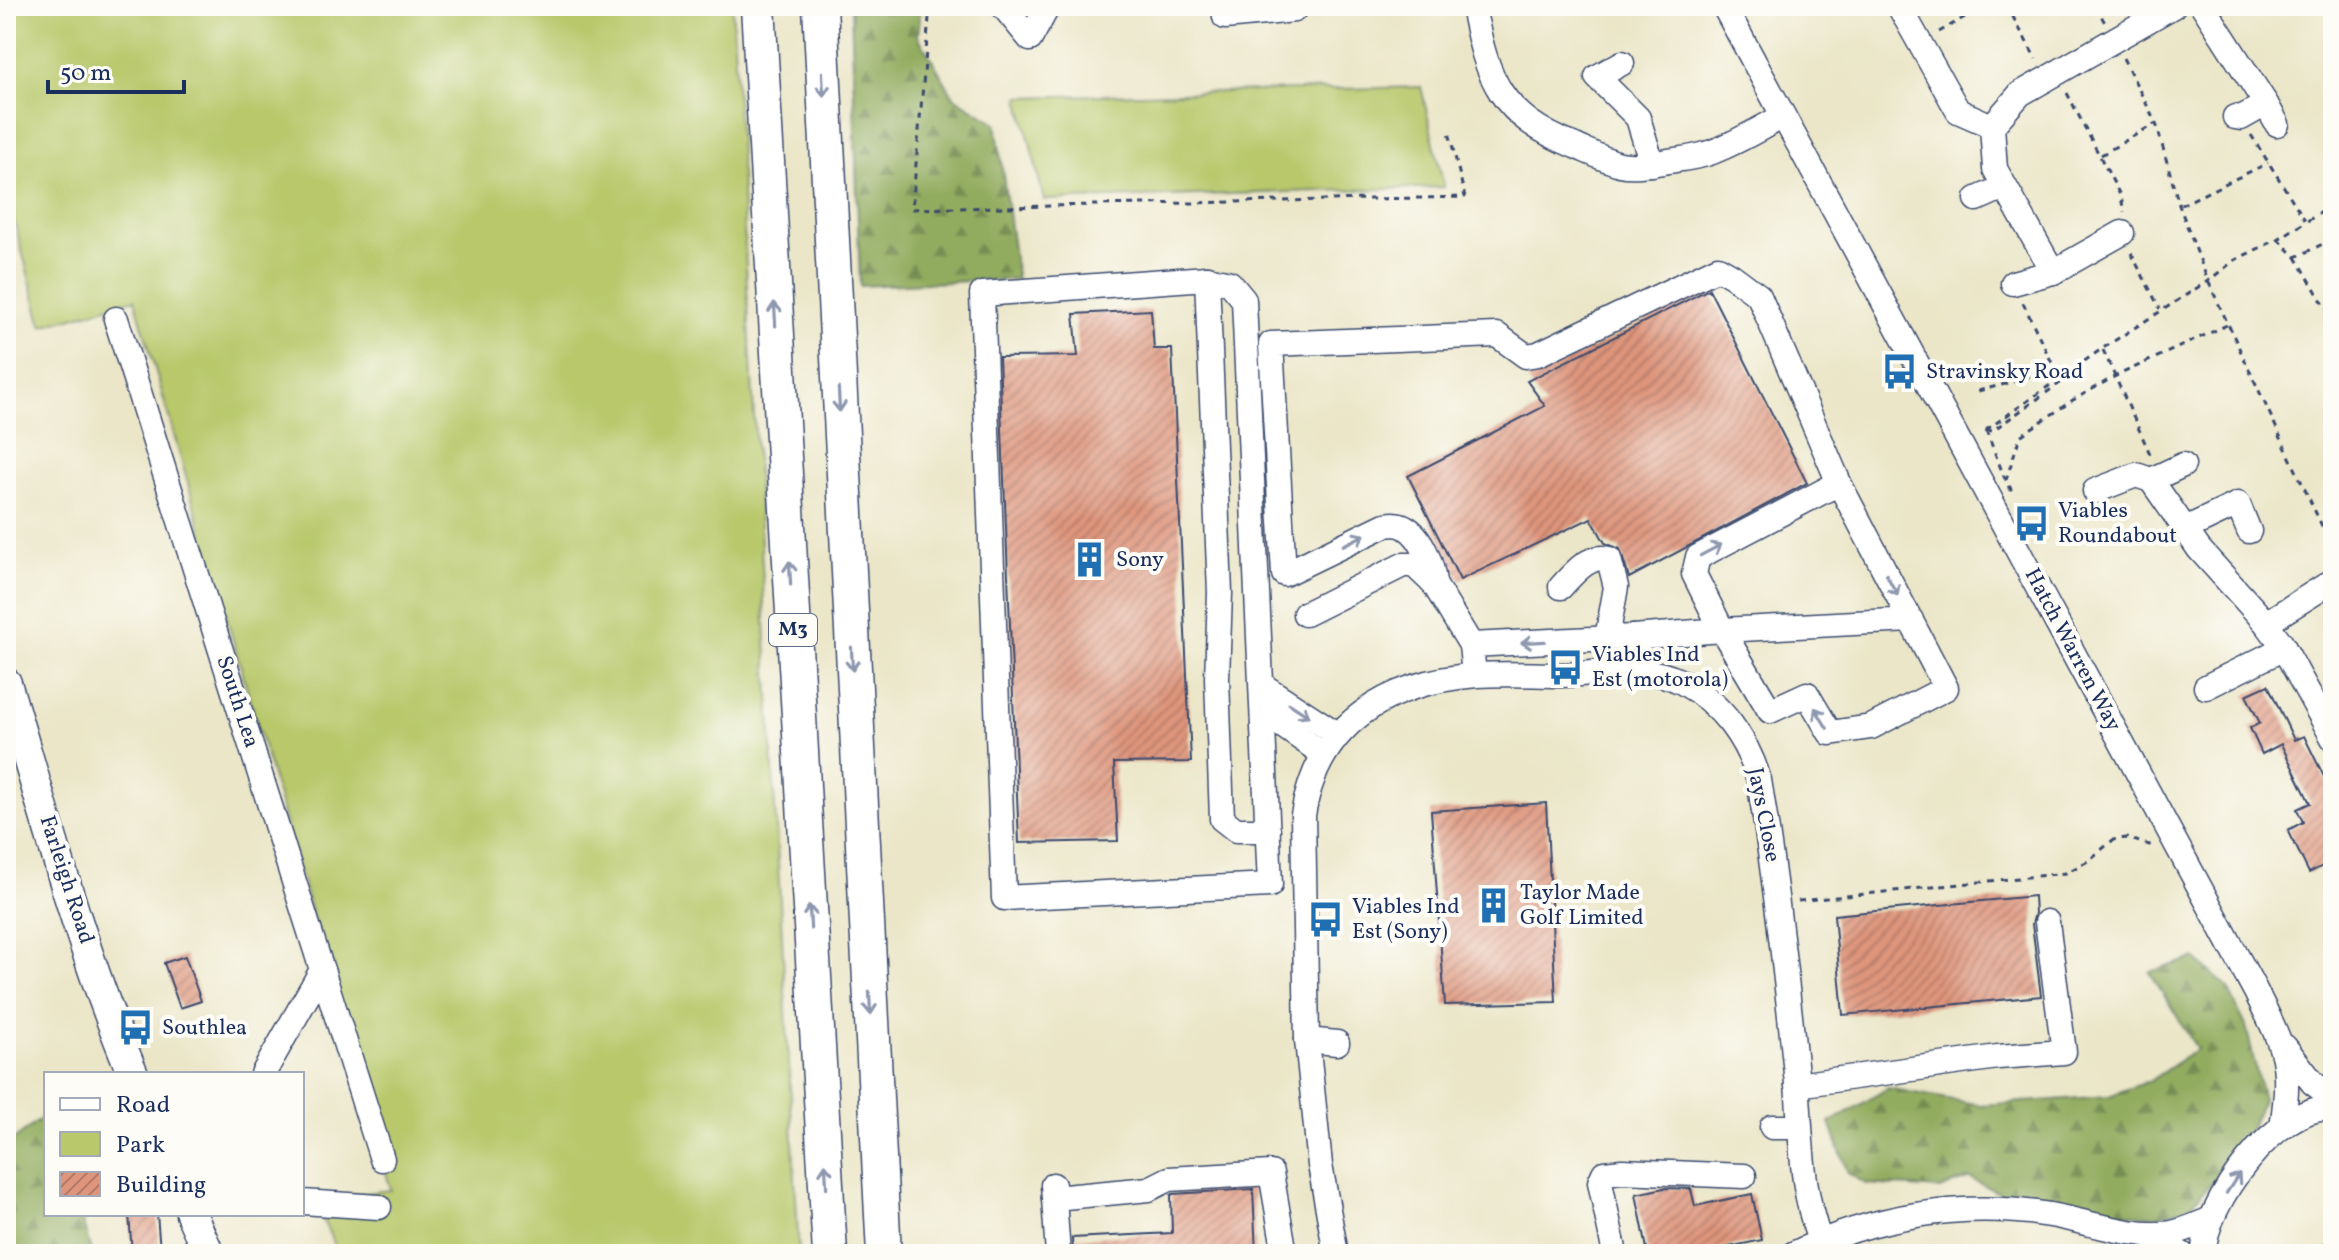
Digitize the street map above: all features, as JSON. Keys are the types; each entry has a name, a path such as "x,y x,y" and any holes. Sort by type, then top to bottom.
{"highway":[{"name":"M3","path":"758,6 830,1254"},
{"name":"M3","path":"820,6 884,1254"}],"main road":[{"name":"Farleigh Road","path":"6,683 64,877 132,1072"},
{"path":"192,1216 209,1254"}],"street":[{"path":"1003,6 1030,39 1048,6"},
{"path":"1220,19 1294,10 1297,6"},
{"path":"1473,6 1481,51 1500,93 1532,125 1556,138 1623,164 1652,164 1709,154 1783,116"},
{"name":"Hatch Warren Way","path":"1724,6 2174,836 2281,1042 2313,1083 2333,1098"},
{"path":"1899,6 1958,111 1992,126"},
{"path":"2053,272 1995,169 1992,126 2020,94 2173,6"},
{"path":"2203,6 2272,114 2238,118"},
{"path":"1622,63 1597,77 1638,118 1652,164"},
{"path":"1977,199 2004,187"},
{"path":"2013,283 2053,272 2122,233"},
{"path":"1434,584 1433,570 1416,536 1400,524 1385,525 1284,574 1271,344 1497,335 1526,356 1538,354 1718,268 1732,276 1759,296 1839,483 1946,688 1871,727 1830,733 1807,694 1770,711 1717,630 1694,574 1698,557 1839,483"},
{"path":"1207,278 1220,593 1217,678 1222,819 1236,830 1268,830"},
{"path":"1207,278 1230,283 1244,300 1270,885 1004,898 982,294 1207,278"},
{"name":"South Lea","path":"116,319 382,1159"},
{"path":"2095,491 2136,475 2155,477 2183,465"},
{"path":"2155,477 2199,549 2266,623 2284,648 2333,738"},
{"path":"2185,529 2238,504 2249,531"},
{"path":"1561,587 1591,560 1600,557 1609,559 1616,587 1607,638"},
{"path":"1305,614 1403,565 1414,565 1434,584 1471,645 1474,675"},
{"path":"2266,623 2330,576"},
{"path":"1219,621 1235,615 1259,614"},
{"path":"1471,645 1911,620"},
{"path":"1633,637 1641,670"},
{"path":"2206,687 2284,648"},
{"name":"Jays Close","path":"1336,1254 1320,1165 1307,1040 1303,815 1307,789 1330,744 1359,715 1407,689 1474,675 1564,675 1641,670 1681,682 1726,718 1744,739 1759,780 1778,902 1797,1085 1800,1160 1820,1241"},
{"path":"1262,685 1330,744"},
{"path":"1263,712 1302,739 1330,744"},
{"path":"1265,756 1281,745 1302,739"},
{"path":"1797,1085 1998,1057 2064,1052 2047,922"},
{"path":"264,1072 322,970"},
{"path":"1307,1040 1337,1043"},
{"name":"Hatch Warren Way","path":"2281,1042 2288,1087 2282,1126"},
{"path":"2204,1254 2211,1219 2238,1175 2261,1146 2282,1126 2309,1111 2333,1109"},
{"path":"1772,1127 1799,1127"},
{"path":"1058,1254 1053,1191 1149,1189 1169,1179 1271,1173 1285,1254"},
{"path":"1615,1254 1600,1182 1604,1173 1744,1176"},
{"path":"304,1202 379,1207"},
{"path":"1793,1254 1820,1241 1907,1216 1967,1209 2050,1215 2142,1233 2170,1233 2211,1219"},
{"path":"2142,1233 2182,1254"}],"path":[{"path":"930,6 912,209 1465,197 1449,132"},
{"path":"1919,43 1984,6"},
{"path":"2007,6 2100,155 2121,197 2124,211 2122,233 2160,309"},
{"path":"2096,6 2156,123 2179,205 2208,281 2330,539 2330,576"},
{"path":"2238,118 2306,221"},
{"path":"2100,155 2156,123"},
{"path":"2179,205 2268,163"},
{"path":"2000,495 2011,489 1986,430 2235,260 2278,239 2333,205"},
{"path":"2278,239 2296,257 2333,320"},
{"path":"2296,257 2333,239"},
{"path":"2013,283 2062,378"},
{"path":"2006,480 2020,436 2114,377 2229,324"},
{"path":"2103,348 2155,477"},
{"path":"1978,391 2024,379 2052,363"},
{"path":"1791,901 2066,873 2088,861 2113,840 2126,838 2154,846 2161,843"},
{"path":"2313,1254 2333,1233 2333,1219"}],"green space":[{"path":"6,6 732,6 799,1254 339,1254 313,1199 391,1190 135,299 42,326 6,190"},
{"path":"851,6 921,6 918,36 954,97 996,123 1017,279 860,286"},
{"path":"1421,87 1444,187 1044,200 1019,97"},
{"path":"2195,958 2227,987 2246,1026 2263,1100 2246,1138 2229,1164 2188,1208 2155,1216 2020,1204 1970,1178 1940,1189 1866,1184 1848,1173 1830,1123 1888,1088 1980,1105 2109,1096 2151,1080 2197,1049 2150,972"},
{"path":"44,1117 44,1216 81,1216 92,1254 6,1254 6,1146"}],"building":[{"path":"1709,289 1807,483 1629,578 1620,549 1605,543 1591,518 1460,580 1408,476 1545,406 1527,381"},
{"name":"Sony","path":"1151,310 1154,349 1172,349 1191,762 1114,763 1118,841 1019,843 999,357 1078,356 1074,314"},
{"path":"2268,685 2294,740 2304,736 2333,795 2333,861 2309,873 2288,830 2303,822 2297,809 2310,803 2281,744 2262,754 2250,728 2260,723 2246,695"},
{"name":"Taylor Made Golf Limited","path":"1546,803 1556,1002 1445,1005 1431,811"},
{"path":"2034,896 2032,924 2041,996 1843,1015 1834,915"},
{"path":"185,956 201,1001 180,1008 164,963"},
{"path":"1664,1188 1691,1189 1695,1206 1752,1194 1762,1240 1696,1254 1648,1254 1636,1194"},
{"path":"1253,1189 1256,1254 1073,1254 1072,1238 1172,1233 1173,1194"},
{"path":"129,1216 157,1216 160,1250 150,1250 150,1254 132,1254"}],"place":[{"name":"Stravinsky Road","path":"1900,372"},
{"name":"Viables Roundabout","path":"2032,524"},
{"name":"Sony","path":"1090,560"},
{"name":"Viables Ind Est (motorola)","path":"1566,668"},
{"name":"Taylor Made Golf Limited","path":"1494,906"},
{"name":"Viables Ind Est (Sony)","path":"1326,920"},
{"name":"Southlea","path":"136,1028"}]}
